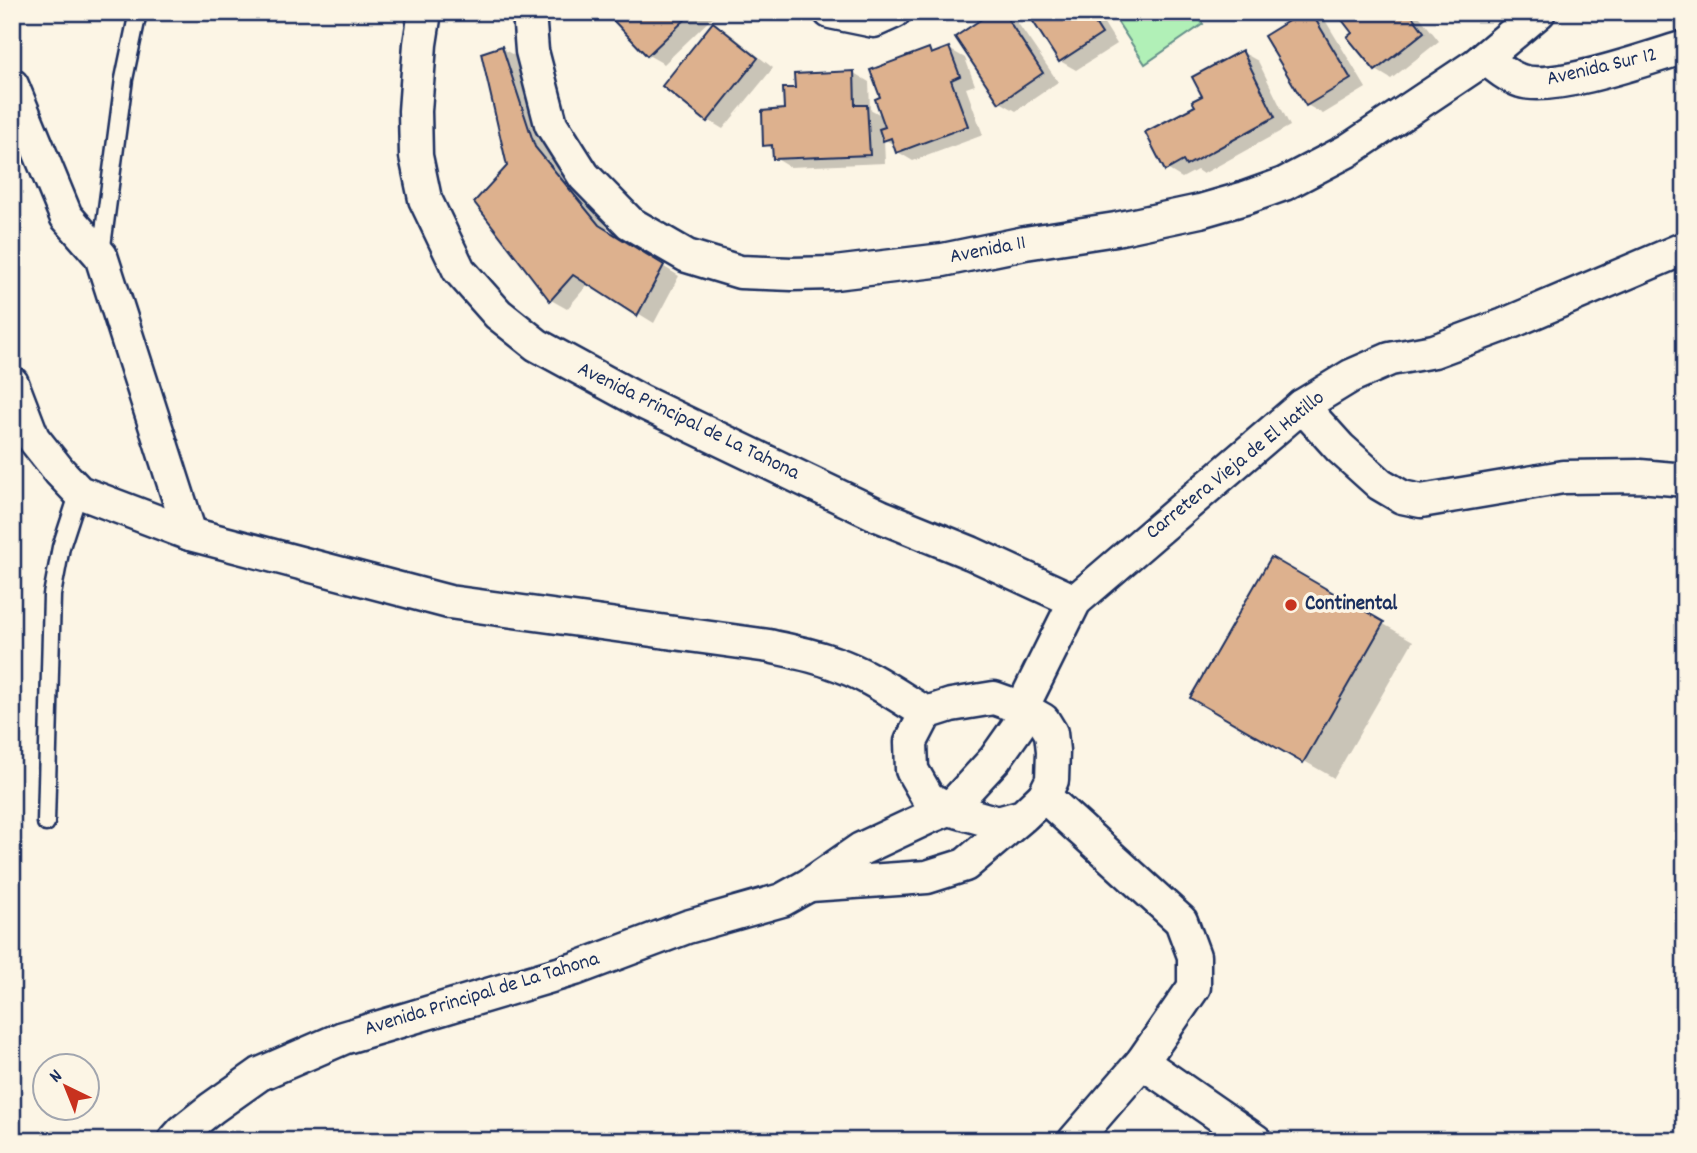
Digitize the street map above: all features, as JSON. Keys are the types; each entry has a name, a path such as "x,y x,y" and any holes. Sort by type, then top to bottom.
{"street":[{"name":"Avenida Principal de La Tahona","path":"174,1141 212,1108 260,1074 343,1038 575,969 687,927 782,900 809,886 861,849 949,809 995,759 1018,725 1022,708 1075,601 971,553 880,516 642,402 537,345 498,314 459,270 425,199 416,156 415,122 425,12"},
{"name":"Avenida 11","path":"529,12 532,51 551,124 584,176 630,223 687,256 740,271 792,274 835,273 943,260 1025,243 1116,229 1200,211 1245,198 1284,184 1348,150 1485,58 1539,12"},
{"path":"831,12 874,22 894,12"},
{"name":"Avenida Sur 12","path":"1485,58 1521,81 1542,84 1581,77 1685,47"},
{"path":"12,85 66,216 101,256 190,534"},
{"name":"Carretera Vieja de El Hatillo","path":"1075,601 1302,406 1351,376 1390,359 1434,351 1504,325 1685,248"},
{"path":"12,383 33,438 79,492 190,534 449,602 797,652 835,663 868,678 926,713"},
{"path":"1302,406 1340,448 1380,484 1402,497 1421,501 1563,477 1640,476 1685,480"},
{"path":"994,698 1022,708 1043,720 1051,733 1052,780 1033,806 998,823 949,809 928,798 912,770 911,742 926,713 951,705 994,698"},
{"path":"1033,806 1181,921 1194,956 1194,987 1142,1062 1074,1141"},
{"name":"Avenida Principal de La Tahona","path":"809,886 927,877 965,866 1033,806"},
{"path":"1142,1062 1256,1141"}],"lane":[{"path":"101,256 124,79 138,12"},
{"path":"46,823 52,595 61,547 79,492"}],"green space":[{"path":"1111,12 1194,12 1203,24 1145,64"}],"building":[{"path":"617,12 693,12 647,56 611,18"},
{"path":"992,12 1003,12 1043,73 999,103 955,37"},
{"path":"1027,12 1088,12 1102,34 1059,62"},
{"path":"1303,12 1311,12 1351,79 1306,106 1264,36"},
{"path":"1336,12 1409,12 1424,32 1375,71 1347,37 1352,33"},
{"path":"713,22 758,58 707,122 662,86"},
{"path":"502,46 535,147 599,225 664,265 637,316 573,275 550,301 474,202 507,166 481,53"},
{"path":"949,47 960,76 951,80 968,126 896,153 891,138 883,141 879,129 885,127 875,99 880,97 870,70 929,48 931,54"},
{"path":"1242,50 1275,117 1186,166 1183,161 1165,171 1145,132 1195,106 1192,101 1202,96 1192,77"},
{"path":"854,71 855,105 867,105 870,155 773,159 772,145 763,146 762,111 784,109 783,88 795,88 794,74"},
{"path":"1271,557 1384,622 1303,763 1190,698"}],"place":[{"name":"Continental","path":"1291,605"}]}
